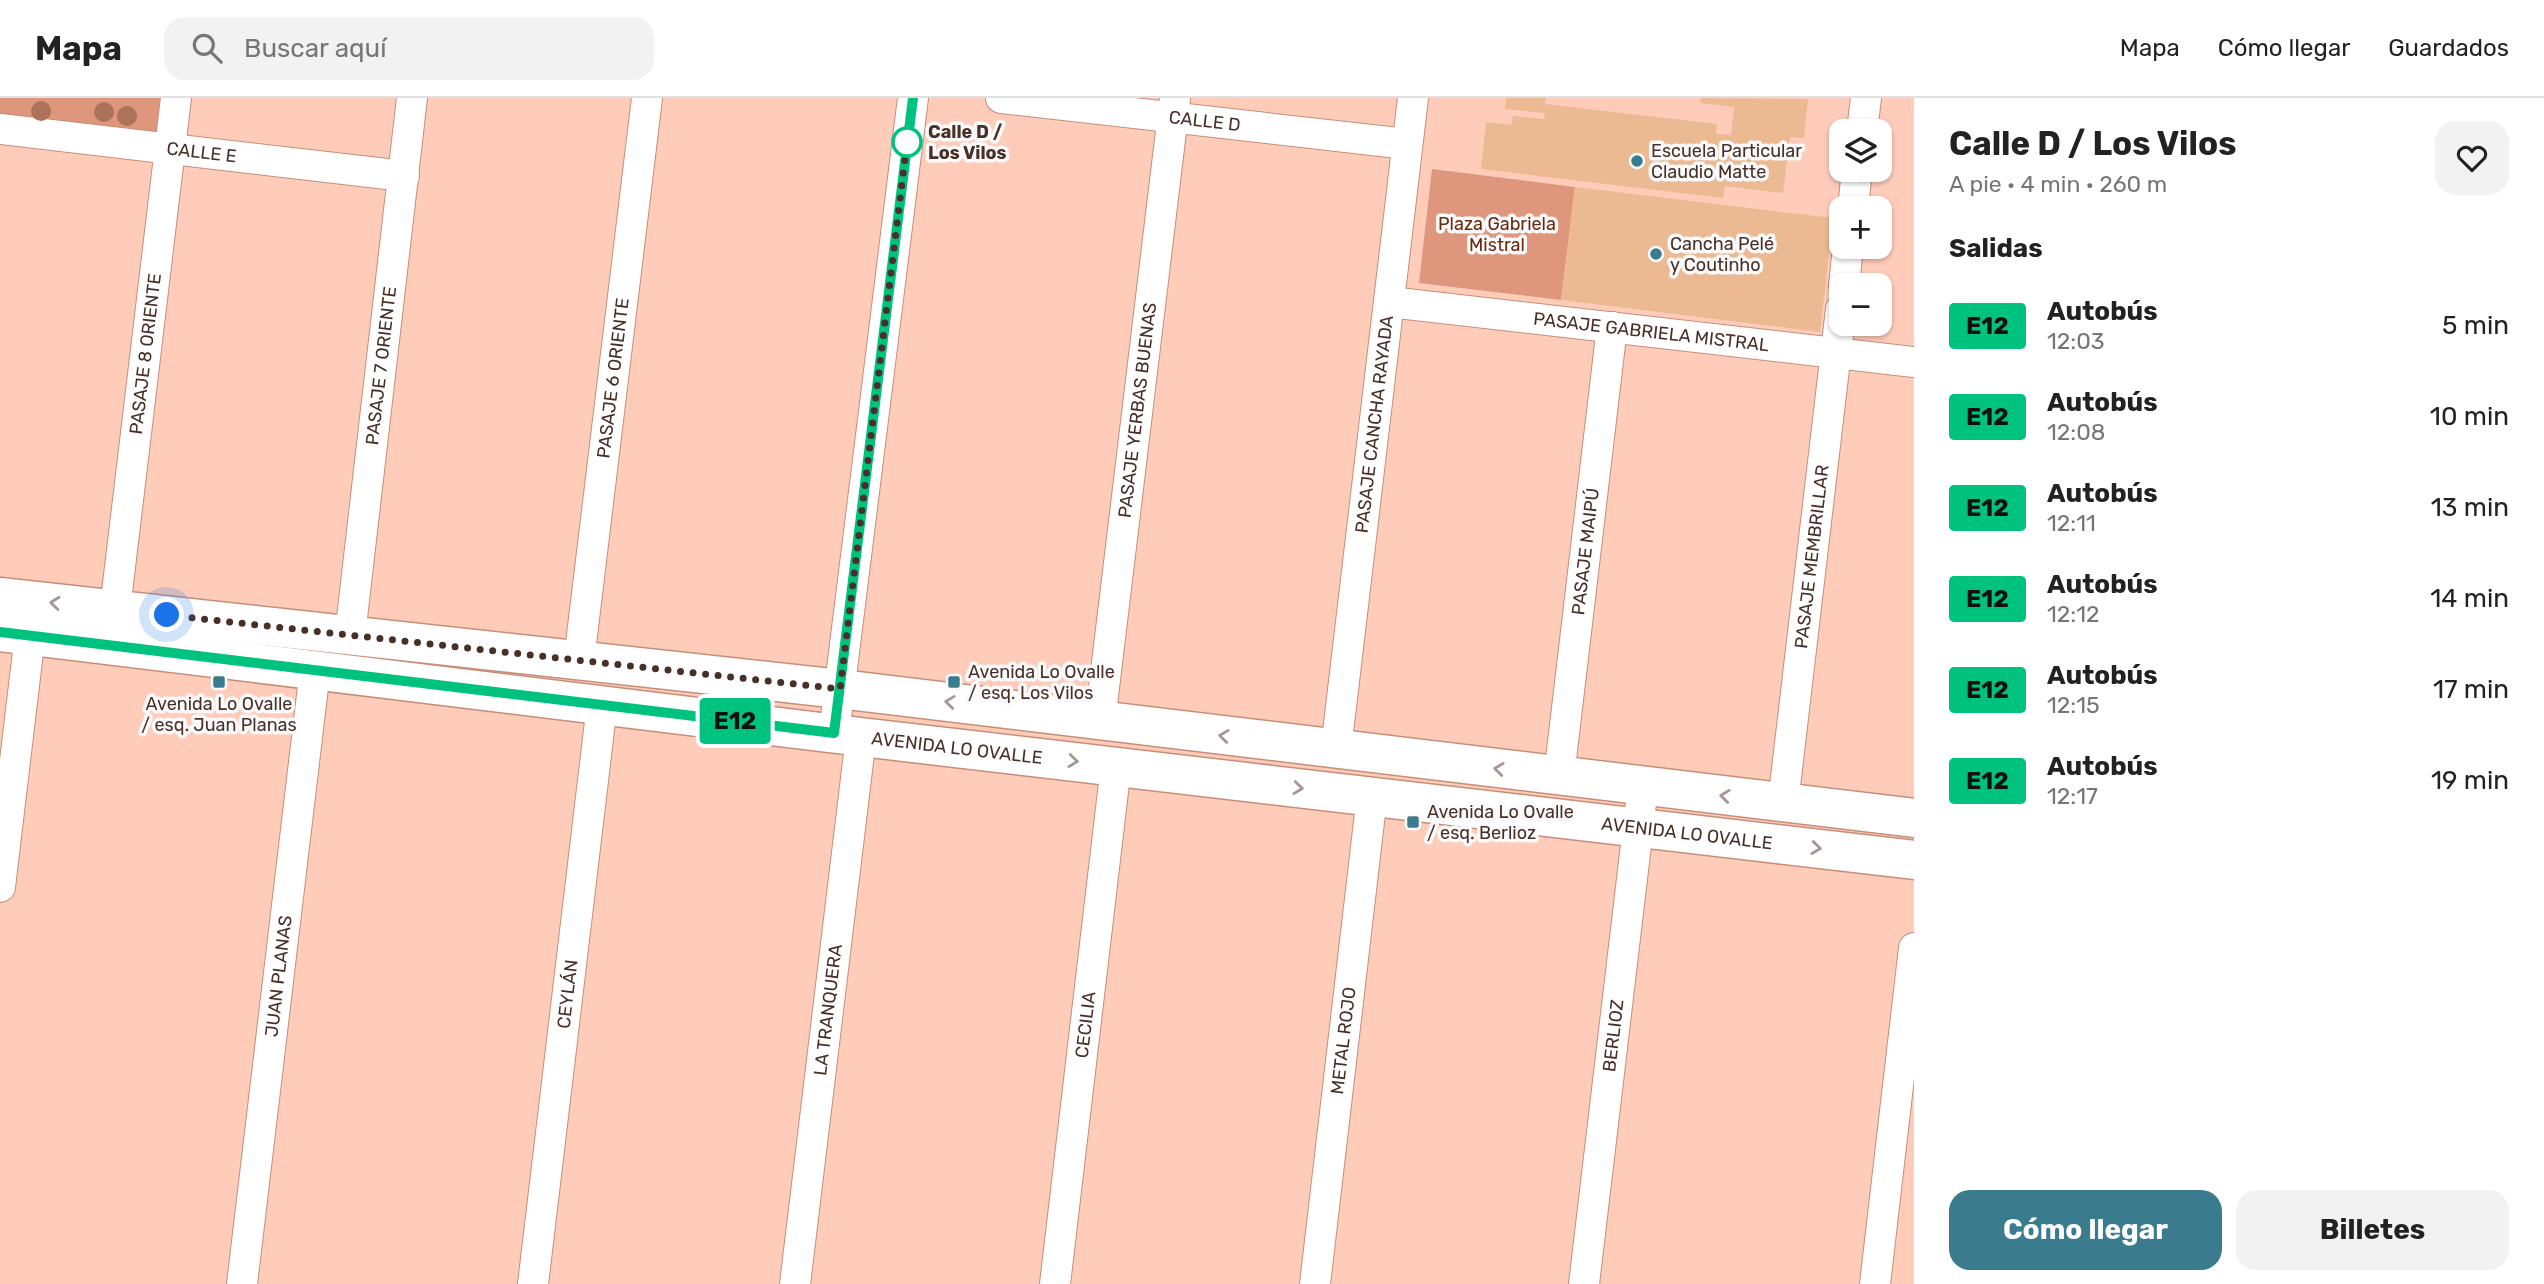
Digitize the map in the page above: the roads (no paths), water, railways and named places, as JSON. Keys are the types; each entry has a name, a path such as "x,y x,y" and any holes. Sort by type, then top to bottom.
{"main road":[{"path":"0,597 840,689 1914,818"},
{"name":"AVENIDA LO OVALLE","path":"15,634 1914,860"}],"street":[{"name":"PASAJE 8 ORIENTE","path":"115,609 176,98"},
{"name":"PASAJE 7 ORIENTE","path":"350,635 412,98"},
{"name":"PASAJE 6 ORIENTE","path":"579,660 648,98"},
{"name":"LA TRANQUERA","path":"795,1284 848,735 840,689 913,98"},
{"name":"CALLE D","path":"1001,98 1173,108 1407,144"},
{"name":"PASAJE CANCHA RAYADA","path":"1335,749 1413,98"},
{"path":"1863,119 1866,98"},
{"name":"PASAJE YERBAS BUENAS","path":"1100,720 1173,108"},
{"name":"CALLE E","path":"0,129 404,176"},
{"name":"PASAJE GABRIELA MISTRAL","path":"1389,302 1914,362"},
{"name":"PASAJE MAIPÚ","path":"1559,776 1612,327"},
{"name":"PASAJE MEMBRILLAR","path":"1783,803 1838,336"},
{"path":"0,887 15,634"},
{"name":"JUAN PLANAS","path":"242,1284 315,670"},
{"name":"CEYLÁN","path":"533,1284 602,705"},
{"name":"CECILIA","path":"1055,1284 1116,766"},
{"name":"BERLIOZ","path":"1584,1284 1643,786"},
{"name":"METAL ROJO","path":"1314,1284 1372,796"},
{"path":"1875,1284 1914,948"}],"place":[{"name":"Calle D / Los Vilos","path":"907,142"},
{"name":"Escuela Particular Claudio Matte","path":"1637,161"},
{"name":"Cancha Pelé y Coutinho","path":"1656,254"},
{"name":"Avenida Lo Ovalle / esq. Juan Planas","path":"219,682"},
{"name":"Avenida Lo Ovalle / esq. Los Vilos","path":"954,682"},
{"name":"Avenida Lo Ovalle / esq. Berlioz","path":"1413,822"}],"park label":[{"name":"Plaza Gabriela Mistral","path":"1497,234"}]}
